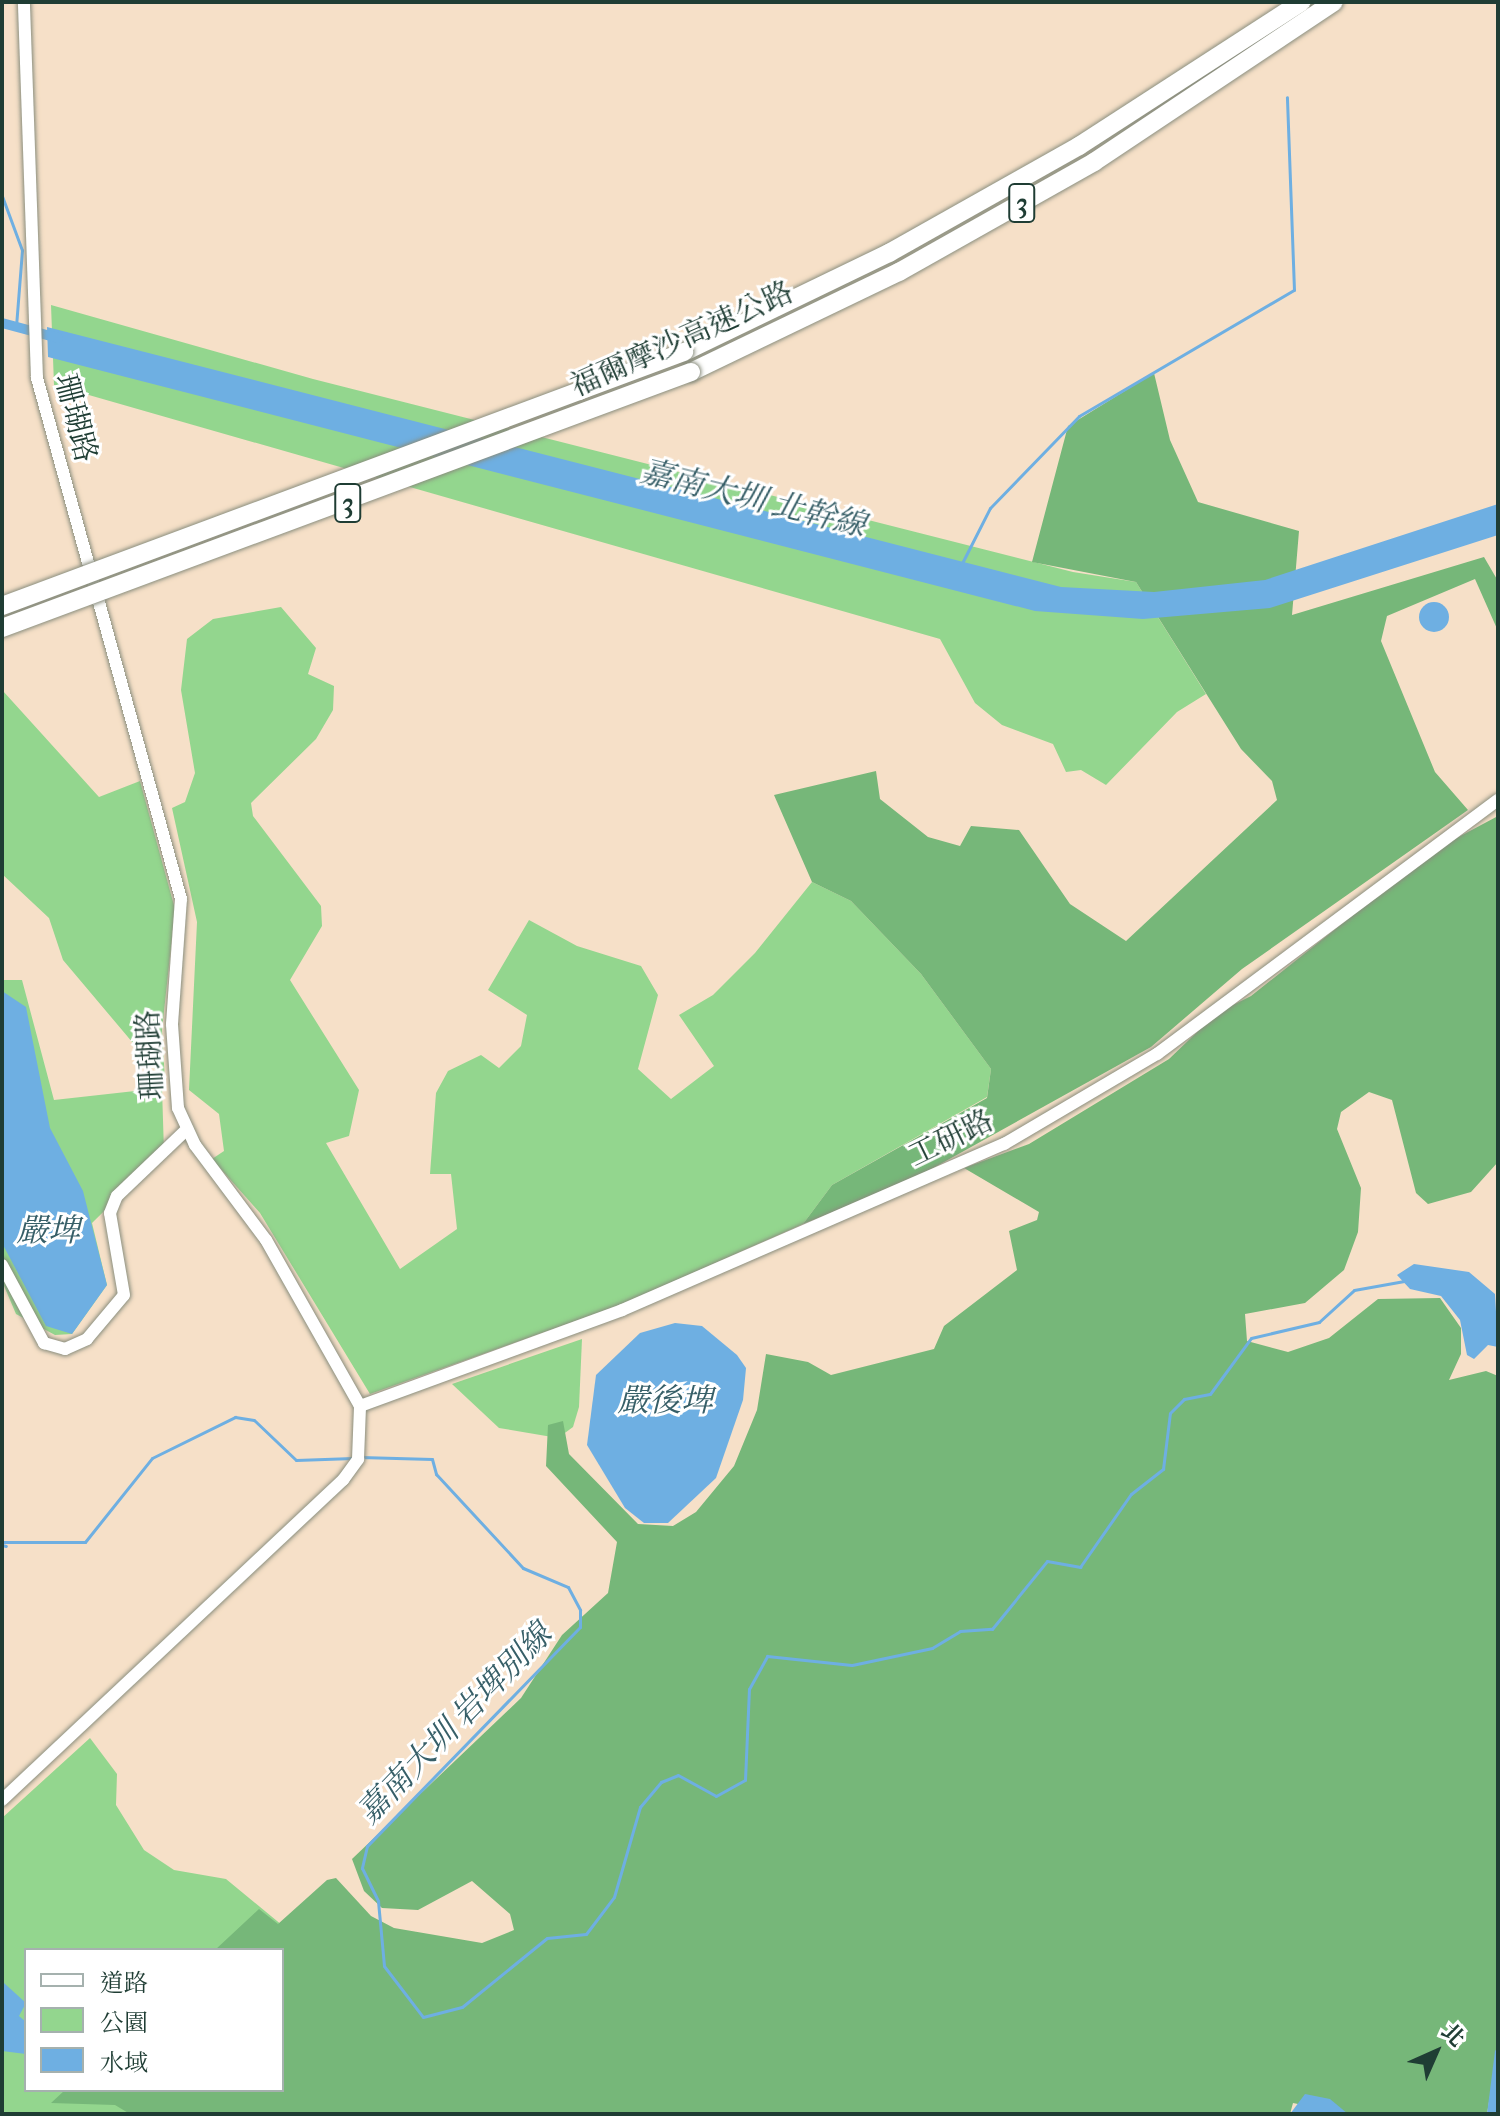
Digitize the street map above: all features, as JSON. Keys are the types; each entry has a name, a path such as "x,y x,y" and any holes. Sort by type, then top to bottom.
{"highway":[{"name":"福爾摩沙高速公路","path":"2,606 684,352 889,253 1065,154 1302,2"},
{"name":"福爾摩沙高速公路","path":"2,628 691,372 899,272 1094,162 1334,2"}],"street":[{"name":"珊瑚路","path":"24,2 34,346 57,456 181,899 171,1046 187,1129 266,1240 360,1406"},
{"name":"工研路","path":"360,1406 622,1310 1004,1144 1157,1054 1498,800"},
{"path":"2,1265 44,1343 65,1349 87,1339 124,1295 110,1213 117,1196 187,1129"},
{"path":"2,1800 351,1469 360,1406"}],"green space":[{"path":"51,305 313,379 1073,572 1136,582 1206,694 1177,712 1106,785 1081,770 1066,772 1053,744 1002,725 975,703 940,639 54,385"},
{"path":"1154,373 1170,440 1198,502 1299,531 1292,615 1484,557 1498,581 1498,631 1475,579 1387,616 1381,641 1435,772 1468,810 1242,969 1151,1047 908,1182 803,1224 832,1185 987,1098 991,1069 921,974 851,901 812,882 774,795 876,771 880,799 928,837 960,846 971,826 1019,830 1070,904 1126,941 1277,800 1272,781 1241,749 1136,582 1032,562 1068,426"},
{"path":"281,607 316,648 308,674 334,686 333,710 316,739 251,803 253,816 321,906 322,926 290,980 359,1090 349,1136 326,1143 400,1269 457,1229 451,1174 430,1174 436,1093 448,1071 481,1055 499,1068 521,1046 527,1015 488,990 529,920 577,946 641,966 658,995 638,1069 671,1099 714,1066 679,1015 713,995 755,953 812,882 851,901 921,974 991,1069 987,1097 832,1185 803,1224 623,1304 370,1394 260,1213 212,1159 224,1151 219,1114 189,1090 197,922 172,808 185,802 195,773 181,690 187,639 213,619"},
{"path":"3,691 99,797 140,781 175,909 162,1030 165,1081 63,960 49,918 2,874"},
{"path":"1498,816 1498,1162 1471,1192 1428,1204 1416,1193 1392,1100 1369,1092 1341,1112 1337,1129 1361,1188 1358,1232 1344,1270 1305,1303 1245,1314 1247,1341 1288,1352 1329,1338 1378,1299 1440,1298 1461,1328 1461,1354 1449,1380 1486,1371 1498,1376 1498,2047 1487,2114 1348,2114 1293,2103 1290,2114 130,2114 115,2105 51,2103 63,2092 284,2092 284,1948 217,1948 259,1909 278,1924 327,1880 336,1878 371,1916 394,1928 482,1943 514,1930 510,1914 472,1881 418,1910 382,1908 364,1891 352,1859 521,1698 562,1635 608,1593 617,1542 546,1466 548,1425 563,1421 569,1454 638,1524 673,1526 696,1512 734,1466 757,1410 766,1354 808,1362 831,1375 934,1349 944,1326 1017,1270 1009,1231 1037,1220 1039,1212 964,1168 1029,1144 1169,1059 1217,1013 1251,996 1436,849"},
{"name":"嚴埤","path":"2,980 22,980 54,1100 162,1088 164,1152 92,1223 107,1285 72,1334 55,1335 16,1314 2,1281"},
{"path":"582,1339 579,1407 573,1427 558,1438 499,1428 452,1384"},
{"path":"90,1738 117,1774 116,1805 144,1850 174,1870 226,1879 511,2114 2,2114 2,1818"}],"water":[{"path":"47,327 1061,587 1154,592 1265,580 1498,504 1498,535 1270,608 1143,619 1035,611 48,357"},
{"path":"1434,602 1444,607 1449,617 1444,627 1434,632 1424,627 1419,617 1424,607"},
{"name":"嚴埤","path":"2,991 26,1007 50,1128 83,1191 107,1285 72,1334 46,1326 2,1243"},
{"path":"1414,1264 1469,1272 1495,1294 1498,1347 1488,1345 1474,1359 1467,1355 1460,1320 1441,1296 1410,1289 1397,1275"},
{"name":"嚴後埤","path":"675,1323 702,1326 737,1355 746,1368 743,1400 716,1478 668,1523 644,1523 625,1508 587,1445 596,1375 640,1333"},
{"path":"4,1983 24,2001 19,2016 24,2020 24,2054 2,2051"},
{"path":"1498,2047 1498,2114 1487,2114 1495,2051"},
{"path":"1305,2094 1330,2099 1348,2114 1290,2114"}],"waterway":[{"path":"959,569 990,508 1079,416 1294,290 1287,97"},
{"path":"2,196 22,250 16,327"},
{"name":"嘉南大圳 北幹線","path":"2,323 58,338"},
{"name":"嘉南大圳 岩埤別線","path":"360,1457 432,1459 436,1474 523,1568 568,1587 580,1610 580,1627 367,1846 362,1868 378,1901 384,1966 423,2017 462,2007 547,1938 586,1934 614,1897 640,1807 661,1782 678,1775 716,1796 745,1780 749,1689 767,1656 852,1665 932,1648 960,1631 992,1629 1047,1561 1080,1567 1131,1494 1163,1469 1170,1413 1184,1399 1210,1394 1251,1338 1319,1322 1354,1290 1404,1281"},
{"name":"嘉南大圳 岩埤別線","path":"2,1542 85,1542 152,1458 235,1417 254,1420 296,1460 353,1458"},
{"name":"嘉南大圳 岩埤別線","path":"2,1545 6,1546"}]}
